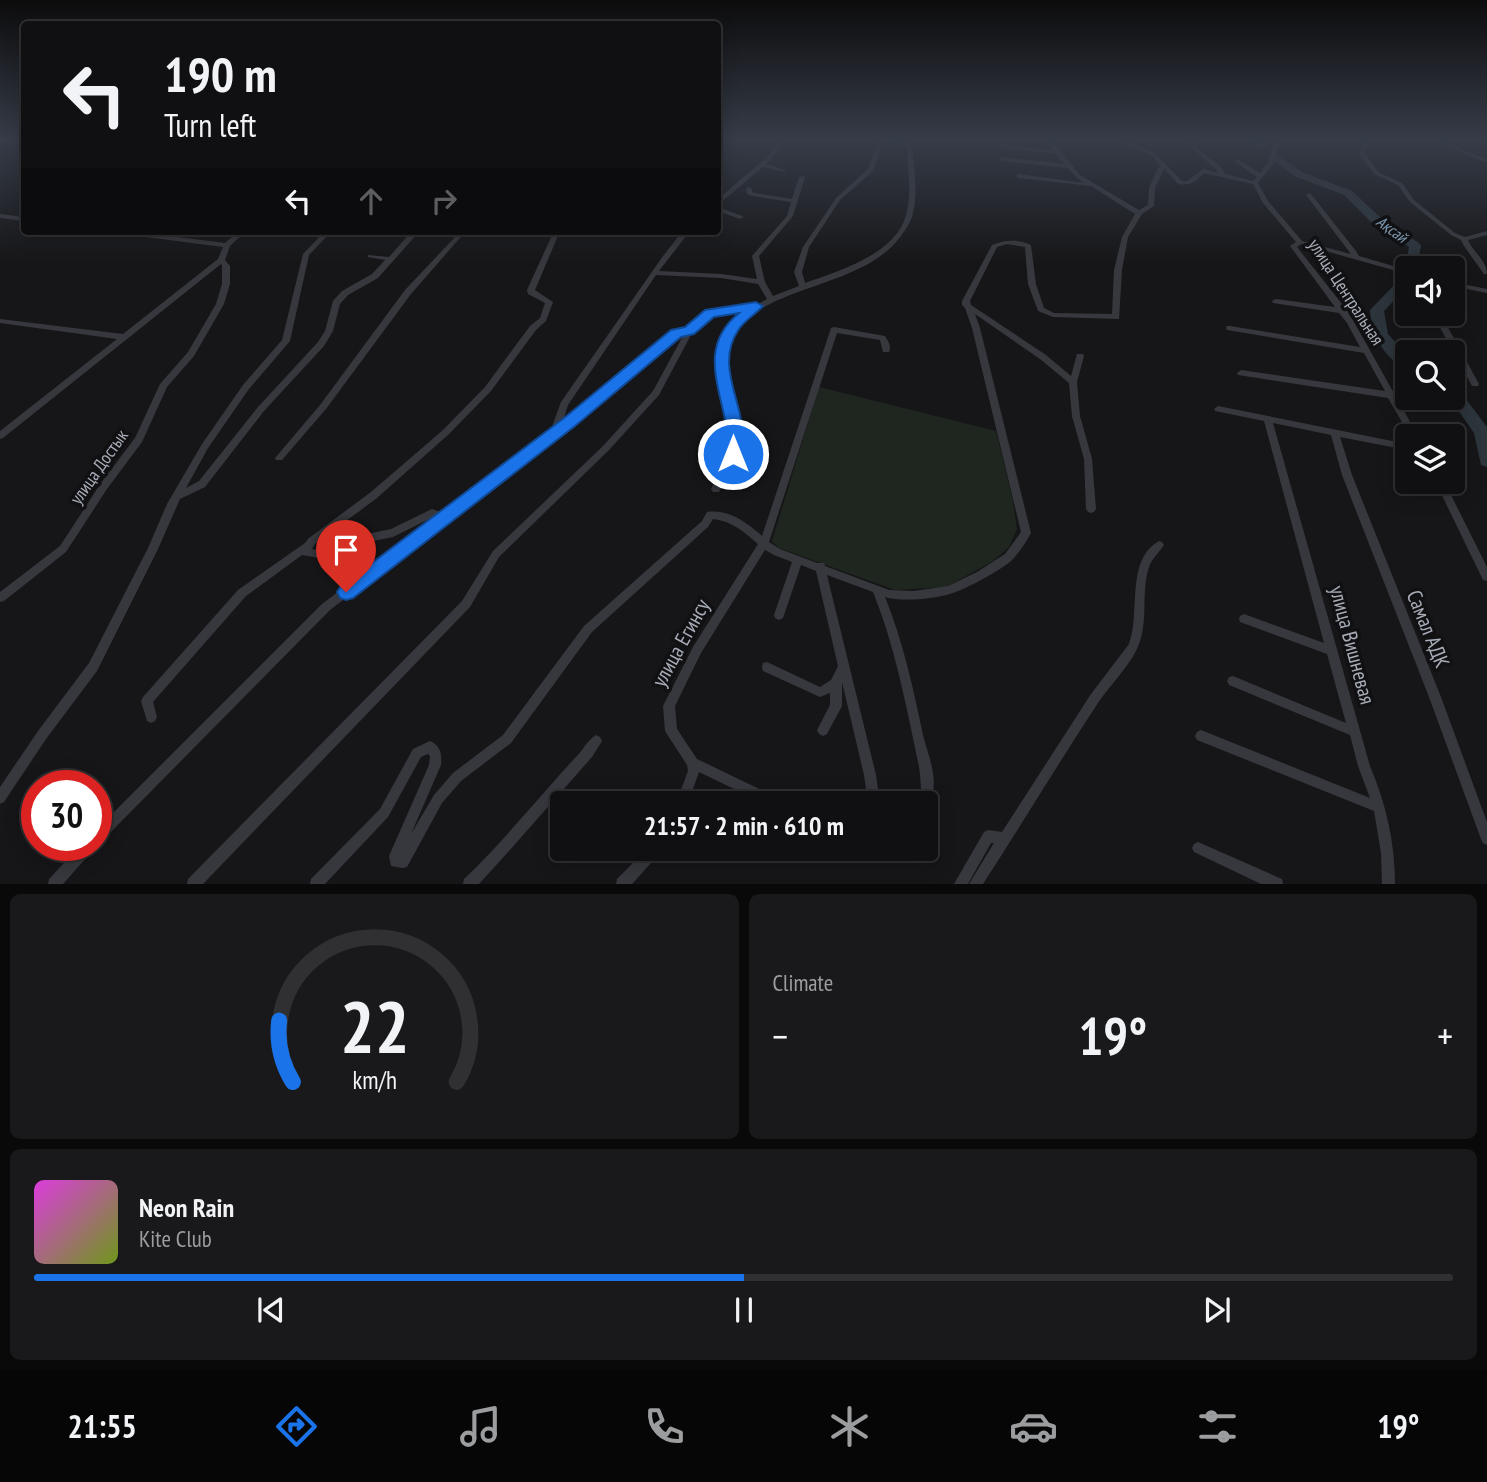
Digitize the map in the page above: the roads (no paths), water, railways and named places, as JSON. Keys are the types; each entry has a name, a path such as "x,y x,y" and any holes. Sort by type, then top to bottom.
{"street":[{"path":"721,199 741,181"},
{"path":"771,300 761,282 755,256 790,216 801,181"},
{"path":"803,287 798,272 806,247 838,199 858,181"},
{"path":"193,884 267,805 467,604 496,554 632,421 656,393 690,330 710,313 756,306 854,269 891,245 901,233 910,213 910,181"},
{"path":"1061,181 1091,185"},
{"path":"1087,181 1139,213"},
{"path":"316,884 384,813 417,753 430,747 436,754 435,765 395,856 396,862 402,862 439,799 457,777 507,739 588,629 705,524 710,515 743,523 763,545 889,594 914,595 948,590 981,575 1008,557 1026,533 976,328 966,305 994,246 1013,242 1028,245 1032,284 1041,309 1053,314 1116,317 1122,246 1139,213 1151,206 1155,181"},
{"path":"1257,181 1265,202 1300,242 1395,269"},
{"path":"1394,181 1400,184 1412,201 1453,234 1464,239 1487,233"},
{"path":"749,189 749,193 754,195 794,201"},
{"path":"1309,195 1356,258"},
{"path":"721,210 740,217"},
{"path":"0,216 21,219"},
{"path":"147,235 227,245"},
{"path":"0,436 221,260 227,245 238,235"},
{"path":"0,798 42,735 93,667 188,473 223,419 286,341 306,254 325,235"},
{"path":"178,496 202,484 261,409 321,344 329,331 336,303 345,293 374,276 412,235"},
{"path":"279,458 323,407 408,292 459,235"},
{"path":"151,717 147,701 242,593 308,551 424,453 488,389 546,313 549,302 529,296 554,235"},
{"path":"554,434 564,404 683,235"},
{"path":"1464,239 1487,272"},
{"name":"улица Центральная","path":"1300,242 1293,246 1343,311 1407,424"},
{"path":"370,256 390,259"},
{"name":"улица Достык","path":"0,598 63,549 104,486 139,440 163,386 191,354 220,304 226,284 226,266 221,260"},
{"path":"655,273 708,273 761,282"},
{"path":"1465,287 1487,291"},
{"path":"1276,301 1343,311"},
{"path":"966,305 1043,357 1073,382"},
{"path":"716,489 735,446 720,353 733,325 756,306"},
{"path":"0,321 123,337"},
{"path":"1443,326 1475,384"},
{"path":"1230,328 1366,351"},
{"path":"112,823 326,607 554,434 676,333 690,330"},
{"name":"улица Егинсу","path":"693,763 671,731 668,706 697,650 763,545 834,330 882,338 886,350"},
{"path":"1080,356 1073,382 1076,416 1088,459 1091,509"},
{"path":"1241,373 1391,395"},
{"path":"1218,410 1395,444"},
{"name":"улица Вишневая","path":"1267,418 1378,807 1388,850 1389,884"},
{"name":"Самал АДК","path":"1335,432 1347,475 1430,684 1487,839"},
{"path":"1445,494 1487,577"},
{"path":"308,551 319,554 348,542 393,533 432,513 446,518"},
{"path":"975,884 1096,697 1133,646 1147,557 1159,545"},
{"path":"779,615 798,559"},
{"path":"820,566 872,791"},
{"path":"876,588 889,619 909,698 923,758 927,791"},
{"path":"1244,619 1333,651"},
{"path":"767,667 813,691 828,691 836,683 843,668"},
{"path":"1233,681 1355,732"},
{"path":"822,730 836,706 836,683"},
{"path":"1201,736 1378,807"},
{"path":"469,884 495,859 562,780 586,758 596,741"},
{"path":"686,791 694,771 693,763"},
{"path":"693,763 751,791"},
{"path":"960,884 988,836 1005,839"},
{"path":"1198,848 1277,884"},
{"path":"54,884 75,861"},
{"path":"622,884 644,861"}],"waterway":[{"name":"Ақсай","path":"1317,181 1348,193 1378,222 1415,246 1413,256"},
{"name":"Ақсай","path":"1395,292 1377,310 1381,334 1395,353"},
{"name":"Ақсай","path":"1465,409 1482,432 1487,461"}]}
